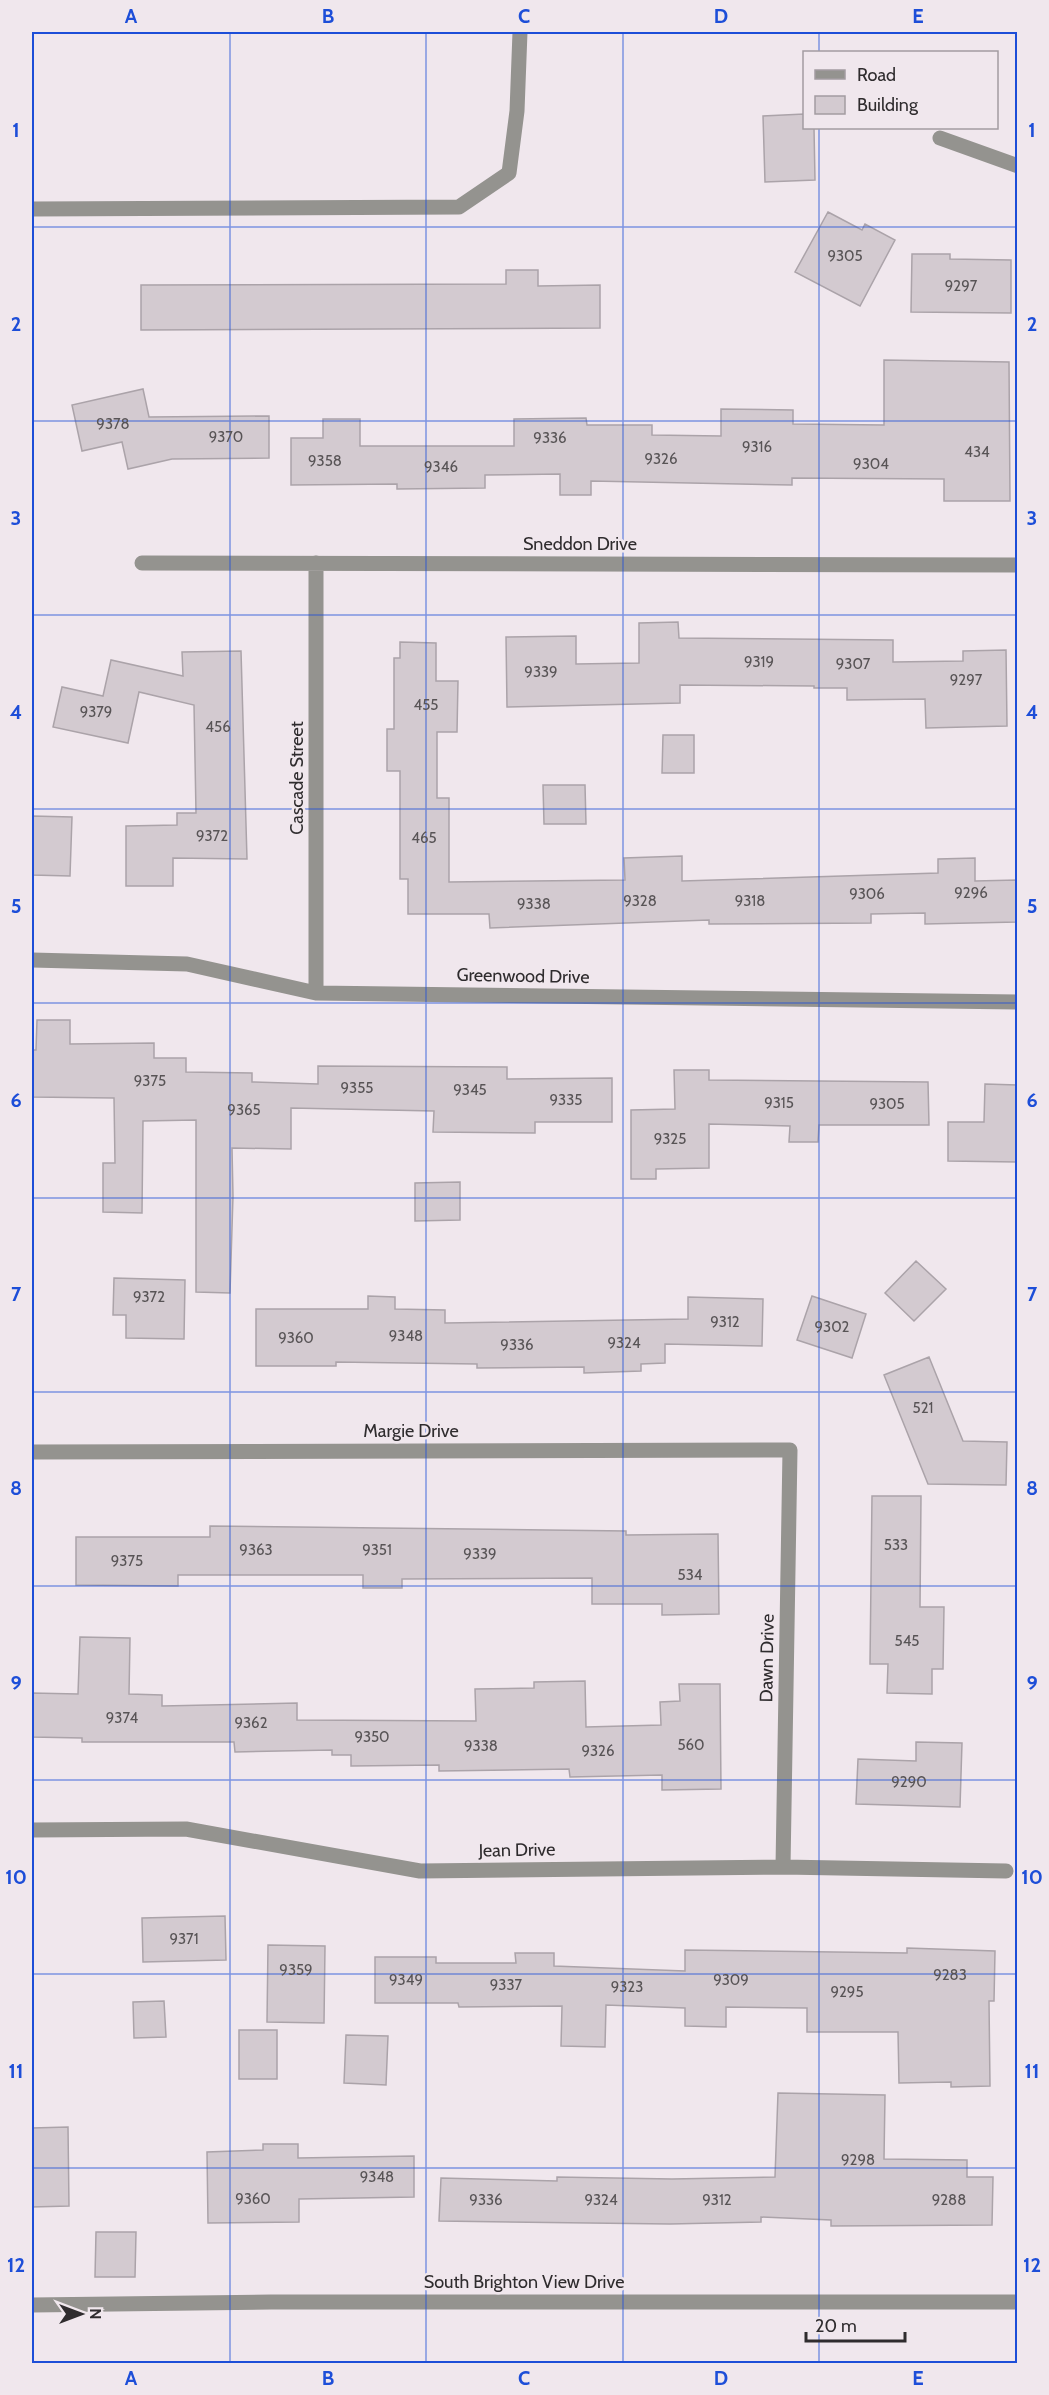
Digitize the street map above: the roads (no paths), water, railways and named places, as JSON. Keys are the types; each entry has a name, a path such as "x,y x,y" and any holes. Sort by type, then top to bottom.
{"street":[{"path":"32,209 459,207 509,173 517,111 520,32"},
{"path":"940,138 1017,166"},
{"name":"Sneddon Drive","path":"142,563 1017,565"},
{"name":"Cascade Street","path":"316,563 316,993"},
{"name":"Greenwood Drive","path":"32,960 187,964 316,993 1017,1002"},
{"name":"Margie Drive","path":"32,1452 790,1450"},
{"name":"Dawn Drive","path":"783,1867 790,1450"},
{"name":"Jean Drive","path":"32,1830 186,1829 420,1871 783,1867 1006,1871"},
{"name":"South Brighton View Drive","path":"32,2305 270,2302 1017,2302"}]}
